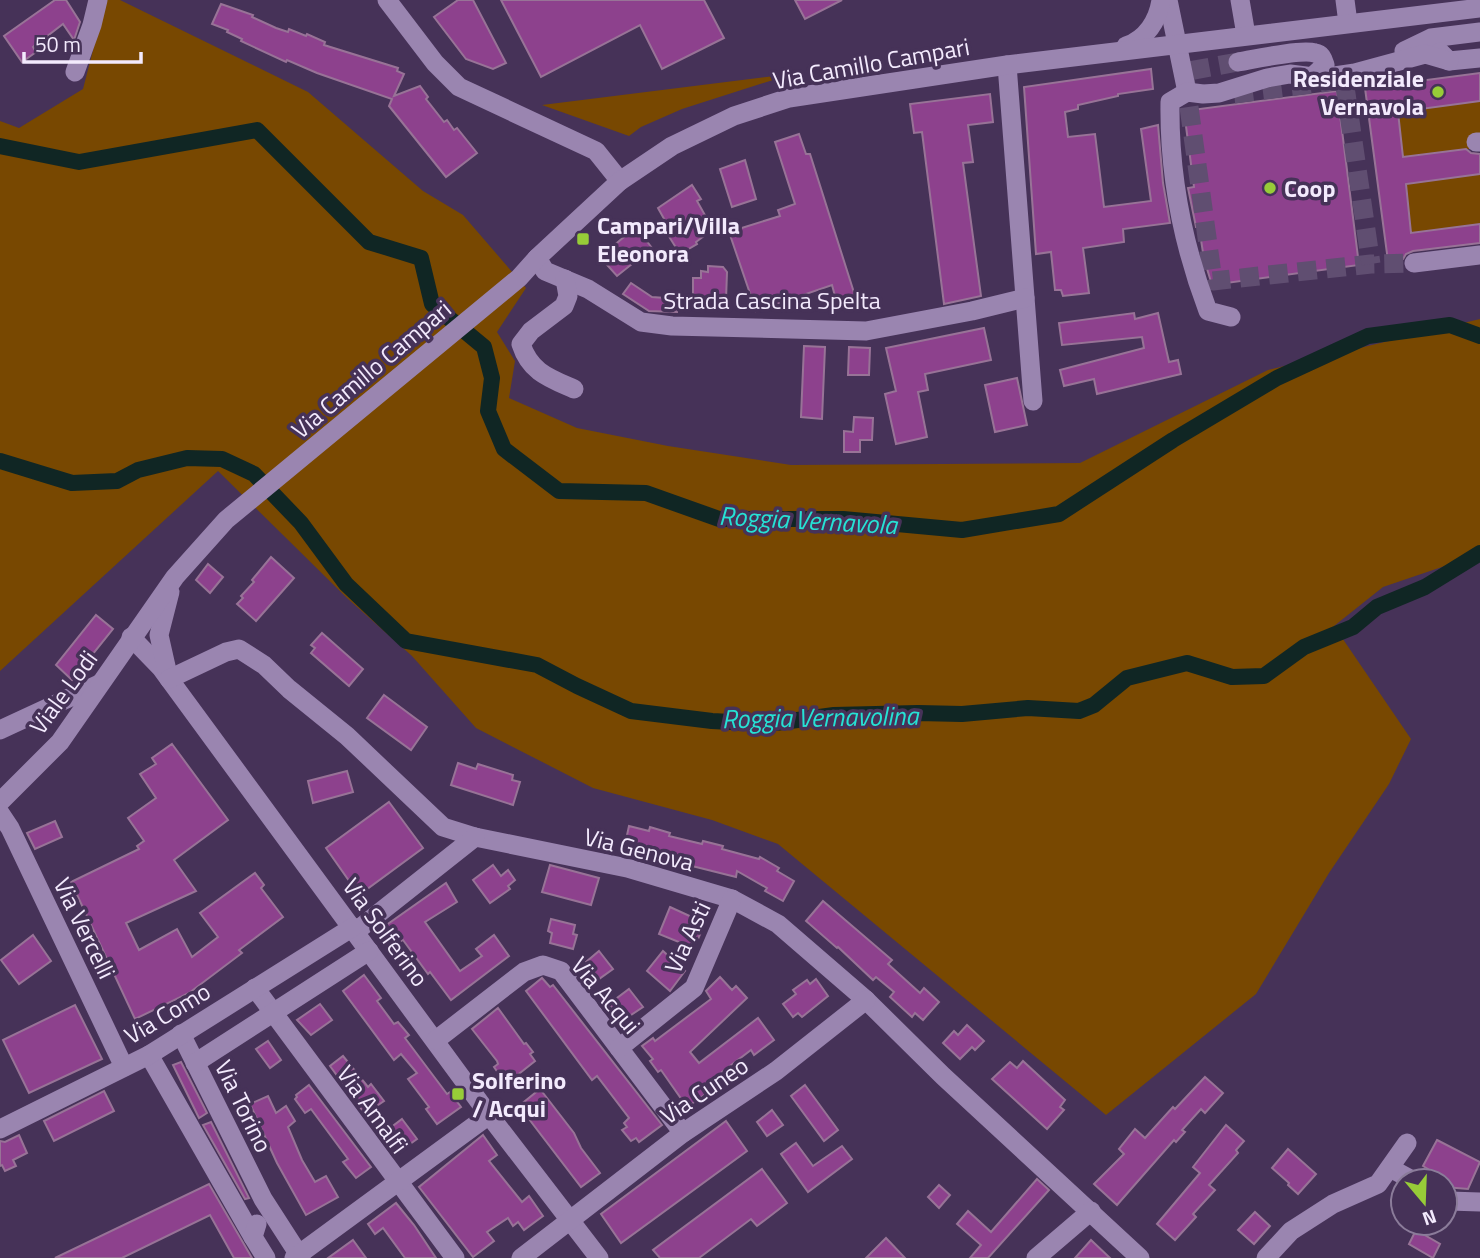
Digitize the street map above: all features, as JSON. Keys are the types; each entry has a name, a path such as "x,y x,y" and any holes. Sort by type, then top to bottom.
{"street":[{"path":"75,72 98,0"},
{"path":"387,0 435,63 459,87 596,151 620,181"},
{"path":"1111,51 1131,45 1144,36 1159,14 1161,0"},
{"path":"1168,0 1187,92"},
{"path":"1240,0 1246,35"},
{"path":"1345,0 1348,23"},
{"name":"Via Camillo Campari","path":"131,637 175,577 226,520 519,278 620,181 672,146 734,116 789,98 1007,65 1480,8"},
{"path":"1383,67 1417,43 1480,32"},
{"path":"1448,61 1440,54 1439,48 1441,40 1451,35"},
{"path":"1238,62 1317,53 1323,58 1325,65 1312,77"},
{"path":"1231,317 1208,311 1195,279 1169,141 1170,102 1187,92 1219,93 1290,74 1321,78 1355,74 1425,54 1448,61 1480,58"},
{"path":"1007,65 1033,401"},
{"path":"1414,263 1480,255"},
{"name":"Strada Cascina Spelta","path":"537,258 545,271 588,289 640,322 672,326 866,331 1025,298"},
{"path":"565,279 568,296 564,306 531,331 521,344 533,368 574,389"},
{"path":"169,679 159,635 165,605 175,577"},
{"name":"Via Solferino","path":"131,637 169,679 489,1115 599,1258"},
{"name":"Viale Lodi","path":"0,802 60,742 131,637"},
{"name":"Via Genova","path":"169,679 226,652 239,649 264,665 347,736 443,827 475,837 627,868 732,899 778,924 866,1000 943,1076 1140,1258"},
{"path":"0,730 100,683"},
{"name":"Via Vercelli","path":"0,813 124,1067"},
{"name":"Via Como","path":"0,1129 149,1055 354,930 475,837"},
{"name":"Via Asti","path":"620,1048 694,988 732,899"},
{"path":"195,1063 369,951"},
{"name":"Via Acqui","path":"436,1041 524,972 543,965 561,971 683,1133"},
{"name":"Via Amalfi","path":"255,988 455,1258"},
{"name":"Via Cuneo","path":"522,1258 683,1133 776,1071 866,1000"},
{"name":"Via Torino","path":"181,1034 262,1199 298,1257"},
{"path":"149,1055 233,1205 266,1258"},
{"path":"298,1257 489,1115"},
{"path":"1391,1167 1407,1143"},
{"path":"1266,1258 1291,1231 1333,1204 1378,1184 1389,1169"},
{"path":"254,1237 262,1199"},
{"path":"1459,1200 1480,1202"},
{"path":"1036,1258 1090,1211"}],"shaded area":[{"path":"106,0 120,0 308,92 423,191 463,215 526,288 497,332 515,361 509,398 577,428 668,446 791,465 1080,463 1268,370 1480,319 1480,554 1383,587 1334,626 1411,739 1389,784 1329,873 1256,994 1106,1115 778,844 712,820 593,788 476,728 412,656 347,598 218,471 0,671 0,121 19,128 83,89"},
{"path":"775,76 773,80 682,109 641,127 629,136 542,105"},
{"path":"1480,101 1480,136 1477,148 1403,157 1401,148 1373,152 1372,140 1400,136 1398,112"},
{"path":"1480,174 1480,224 1411,233 1410,217 1382,221 1381,212 1408,207 1406,184"}],"building":[{"path":"55,0 66,0 80,22 74,40 63,24 33,47 36,52 22,62 4,36"},
{"path":"458,0 473,0 506,63 493,69 466,59 434,17"},
{"path":"501,0 704,0 724,38 662,69 640,25 541,77"},
{"path":"795,0 842,0 805,19"},
{"path":"221,4 253,15 252,17 276,28 288,32 289,29 306,36 307,34 325,42 324,45 398,68 397,71 404,74 394,96 420,86 428,97 426,99 444,122 447,120 454,130 457,128 477,153 446,177 389,106 392,99 287,60 286,62 241,41 242,39 227,32 228,30 212,24"},
{"path":"1151,69 1153,89 1118,94 1078,105 1078,109 1065,112 1068,137 1095,134 1104,207 1151,201 1141,129 1158,125 1170,223 1123,229 1124,242 1083,248 1089,293 1063,296 1061,290 1055,290 1051,252 1036,254 1024,87"},
{"path":"1480,73 1480,101 1398,112 1403,157 1466,149 1480,154 1480,174 1406,184 1411,233 1480,224 1480,243 1413,251 1403,259 1388,261 1365,88"},
{"name":"Coop","path":"1337,91 1359,265 1212,285 1188,188 1194,187 1184,111"},
{"path":"990,94 993,122 968,125 973,162 963,163 981,296 944,304 922,132 914,133 910,104"},
{"path":"799,134 806,154 810,154 857,302 838,307 832,285 756,311 729,232 780,216 778,210 795,204 775,142"},
{"path":"745,160 756,199 732,207 720,169"},
{"path":"692,185 701,199 697,201 711,226 702,232 704,236 697,244 680,254 668,235 672,233 658,208"},
{"path":"636,227 652,248 617,276 600,257"},
{"path":"708,266 723,267 727,272 726,300 715,300 715,303 693,302 693,278 701,278 701,271 708,272"},
{"path":"631,283 652,297 678,299 677,312 649,311 623,294"},
{"path":"1134,313 1135,319 1158,313 1169,362 1178,360 1181,374 1097,394 1094,379 1064,386 1060,370 1144,348 1142,337 1062,345 1059,323"},
{"path":"984,328 991,360 925,374 928,390 918,392 927,437 896,444 885,394 896,391 886,348"},
{"path":"804,346 825,347 822,419 801,417"},
{"path":"849,347 870,348 869,375 848,375"},
{"path":"1017,378 1027,425 995,432 985,385"},
{"path":"854,417 873,418 872,440 860,440 860,452 844,452 844,431 853,432"},
{"path":"271,557 294,578 256,621 237,604"},
{"path":"208,564 223,577 210,593 196,580"},
{"path":"96,615 113,629 72,680 56,665"},
{"path":"322,633 363,669 349,686 311,653 315,648 311,645"},
{"path":"384,695 427,727 411,750 367,718"},
{"path":"172,744 228,820 174,860 196,891 126,923 139,950 177,929 192,957 218,937 200,913 255,873 264,885 261,888 283,917 239,950 242,953 189,993 135,1019 71,882 139,849 137,846 144,841 128,818 156,798 140,774 156,764 152,758"},
{"path":"458,763 476,769 478,764 513,775 512,780 520,782 513,805 451,785"},
{"path":"347,771 353,792 313,803 308,781"},
{"path":"389,802 423,848 359,895 326,848"},
{"path":"55,821 62,837 35,849 27,833"},
{"path":"629,826 649,831 650,827 670,833 669,836 702,844 703,841 723,846 722,849 759,859 760,857 794,881 783,901 765,891 767,888 737,871 736,877 676,862 677,858 645,850 643,854 624,849"},
{"path":"493,865 501,876 508,870 515,880 508,886 510,889 490,903 473,880"},
{"path":"550,865 599,878 591,905 542,892"},
{"path":"446,883 457,902 425,922 460,971 482,956 476,949 494,935 509,956 451,1000 403,940 398,943 385,926"},
{"path":"823,901 892,960 888,964 920,993 924,988 939,1002 923,1020 915,1013 912,1017 890,997 894,992 876,977 873,980 806,921"},
{"path":"670,907 705,923 691,947 659,934"},
{"path":"551,919 575,925 573,934 577,935 573,949 550,943 552,933 548,931"},
{"path":"33,935 51,961 19,984 1,960"},
{"path":"599,951 613,969 599,979 586,962"},
{"path":"663,951 685,971 670,991 647,971"},
{"path":"364,975 381,998 377,1001 394,1024 398,1022 409,1035 405,1038 447,1094 450,1092 461,1107 437,1124 426,1109 429,1107 408,1079 417,1073 401,1054 394,1060 343,991"},
{"path":"720,977 732,990 736,986 747,998 690,1052 699,1063 758,1018 774,1040 754,1055 751,1050 705,1085 710,1091 687,1107 661,1070 658,1072 650,1061 653,1059 642,1046 653,1038 655,1041 711,999 706,991"},
{"path":"542,978 550,987 553,985 662,1125 639,1142 636,1138 631,1141 622,1130 627,1127 624,1123 629,1118 597,1076 592,1080 526,991"},
{"path":"816,979 828,996 802,1017 798,1013 793,1017 783,1004 796,994 793,990 807,980 810,984"},
{"path":"629,989 643,1007 622,1021 609,1004"},
{"path":"320,1004 332,1020 311,1035 297,1020"},
{"path":"75,1005 102,1059 29,1093 3,1040"},
{"path":"498,1008 533,1052 530,1054 535,1061 506,1084 494,1067 498,1064 497,1061 472,1029"},
{"path":"967,1025 984,1041 975,1050 972,1047 960,1059 943,1043 954,1031 958,1035"},
{"path":"268,1041 281,1060 270,1068 256,1049"},
{"path":"343,1056 368,1087 371,1084 384,1101 365,1114 330,1066"},
{"path":"1023,1061 1065,1100 1060,1107 1064,1110 1047,1129 992,1079 1010,1062 1017,1068"},
{"path":"181,1062 207,1113 199,1118 173,1065"},
{"path":"1205,1077 1223,1093 1205,1113 1201,1109 1182,1130 1185,1132 1176,1142 1174,1140 1117,1205 1094,1184 1124,1154 1119,1149 1135,1129 1145,1138"},
{"path":"309,1085 371,1167 356,1178 343,1162 348,1159 311,1109 305,1113 295,1099 296,1095"},
{"path":"805,1085 838,1130 824,1141 791,1096"},
{"path":"540,1089 600,1173 581,1187 519,1106"},
{"path":"104,1091 114,1111 54,1141 44,1121"},
{"path":"268,1096 276,1113 286,1106 295,1121 288,1127 315,1182 326,1176 338,1197 306,1215 277,1163 250,1104"},
{"path":"772,1110 783,1125 767,1136 757,1122"},
{"path":"402,1119 417,1139 396,1154 381,1135"},
{"path":"726,1121 747,1151 621,1243 601,1214"},
{"path":"211,1122 249,1198 245,1199 203,1125"},
{"path":"1226,1125 1244,1141 1236,1150 1238,1153 1209,1185 1215,1190 1193,1214 1196,1217 1175,1240 1157,1224 1200,1173 1193,1167"},
{"path":"19,1135 27,1153 13,1160 16,1166 5,1171 2,1165 0,1166 0,1141 5,1142"},
{"path":"483,1135 497,1155 489,1161 522,1202 529,1196 543,1216 524,1230 518,1222 513,1226 508,1218 487,1232 494,1241 473,1257 419,1187"},
{"path":"1437,1140 1480,1162 1468,1189 1459,1188 1459,1167 1423,1166"},
{"path":"796,1143 813,1166 842,1146 852,1159 808,1192 781,1154"},
{"path":"1288,1149 1316,1174 1298,1194 1272,1168"},
{"path":"762,1169 787,1203 757,1226 751,1219 699,1258 660,1258 653,1250"},
{"path":"1037,1179 1049,1190 988,1258 970,1258 981,1245 957,1224 968,1211 991,1232"},
{"path":"209,1184 252,1258 234,1258 210,1215 122,1258 55,1258"},
{"path":"939,1185 950,1195 939,1208 928,1197"},
{"path":"396,1203 436,1258 405,1258 383,1228 375,1234 368,1224"},
{"path":"1255,1212 1270,1226 1254,1244 1238,1230"},
{"path":"1412,1237 1428,1237 1440,1244 1433,1258 1409,1244"},
{"path":"886,1238 905,1258 866,1258"},
{"path":"353,1240 366,1258 328,1258"},
{"path":"1091,1240 1110,1258 1075,1258"}],"waterway":[{"name":"Roggia Vernavola","path":"0,146 79,162 257,130 369,242 421,258 432,304 484,347 492,378 488,411 504,449 559,491 646,493 719,519 843,519 962,530 1059,514 1173,440 1277,378 1368,336 1450,325 1480,336"},
{"name":"Roggia Vernavolina","path":"0,461 72,483 117,481 138,470 187,458 222,459 254,474 301,523 346,584 406,641 537,665 631,711 712,721 768,724 834,715 962,714 1028,708 1079,711 1094,705 1127,678 1187,663 1232,677 1264,676 1304,647 1353,627 1377,607 1425,587 1480,553"}],"tunnel":[{"path":"1238,62 1189,71 1185,78 1213,281 1371,264 1414,263"},
{"path":"1234,94 1344,80 1371,264"}],"place":[{"name":"Residenziale Vernavola","path":"1438,92"},
{"name":"Coop","path":"1270,188"},
{"name":"Campari/Villa Eleonora","path":"583,239"},
{"name":"Solferino / Acqui","path":"458,1094"}]}
